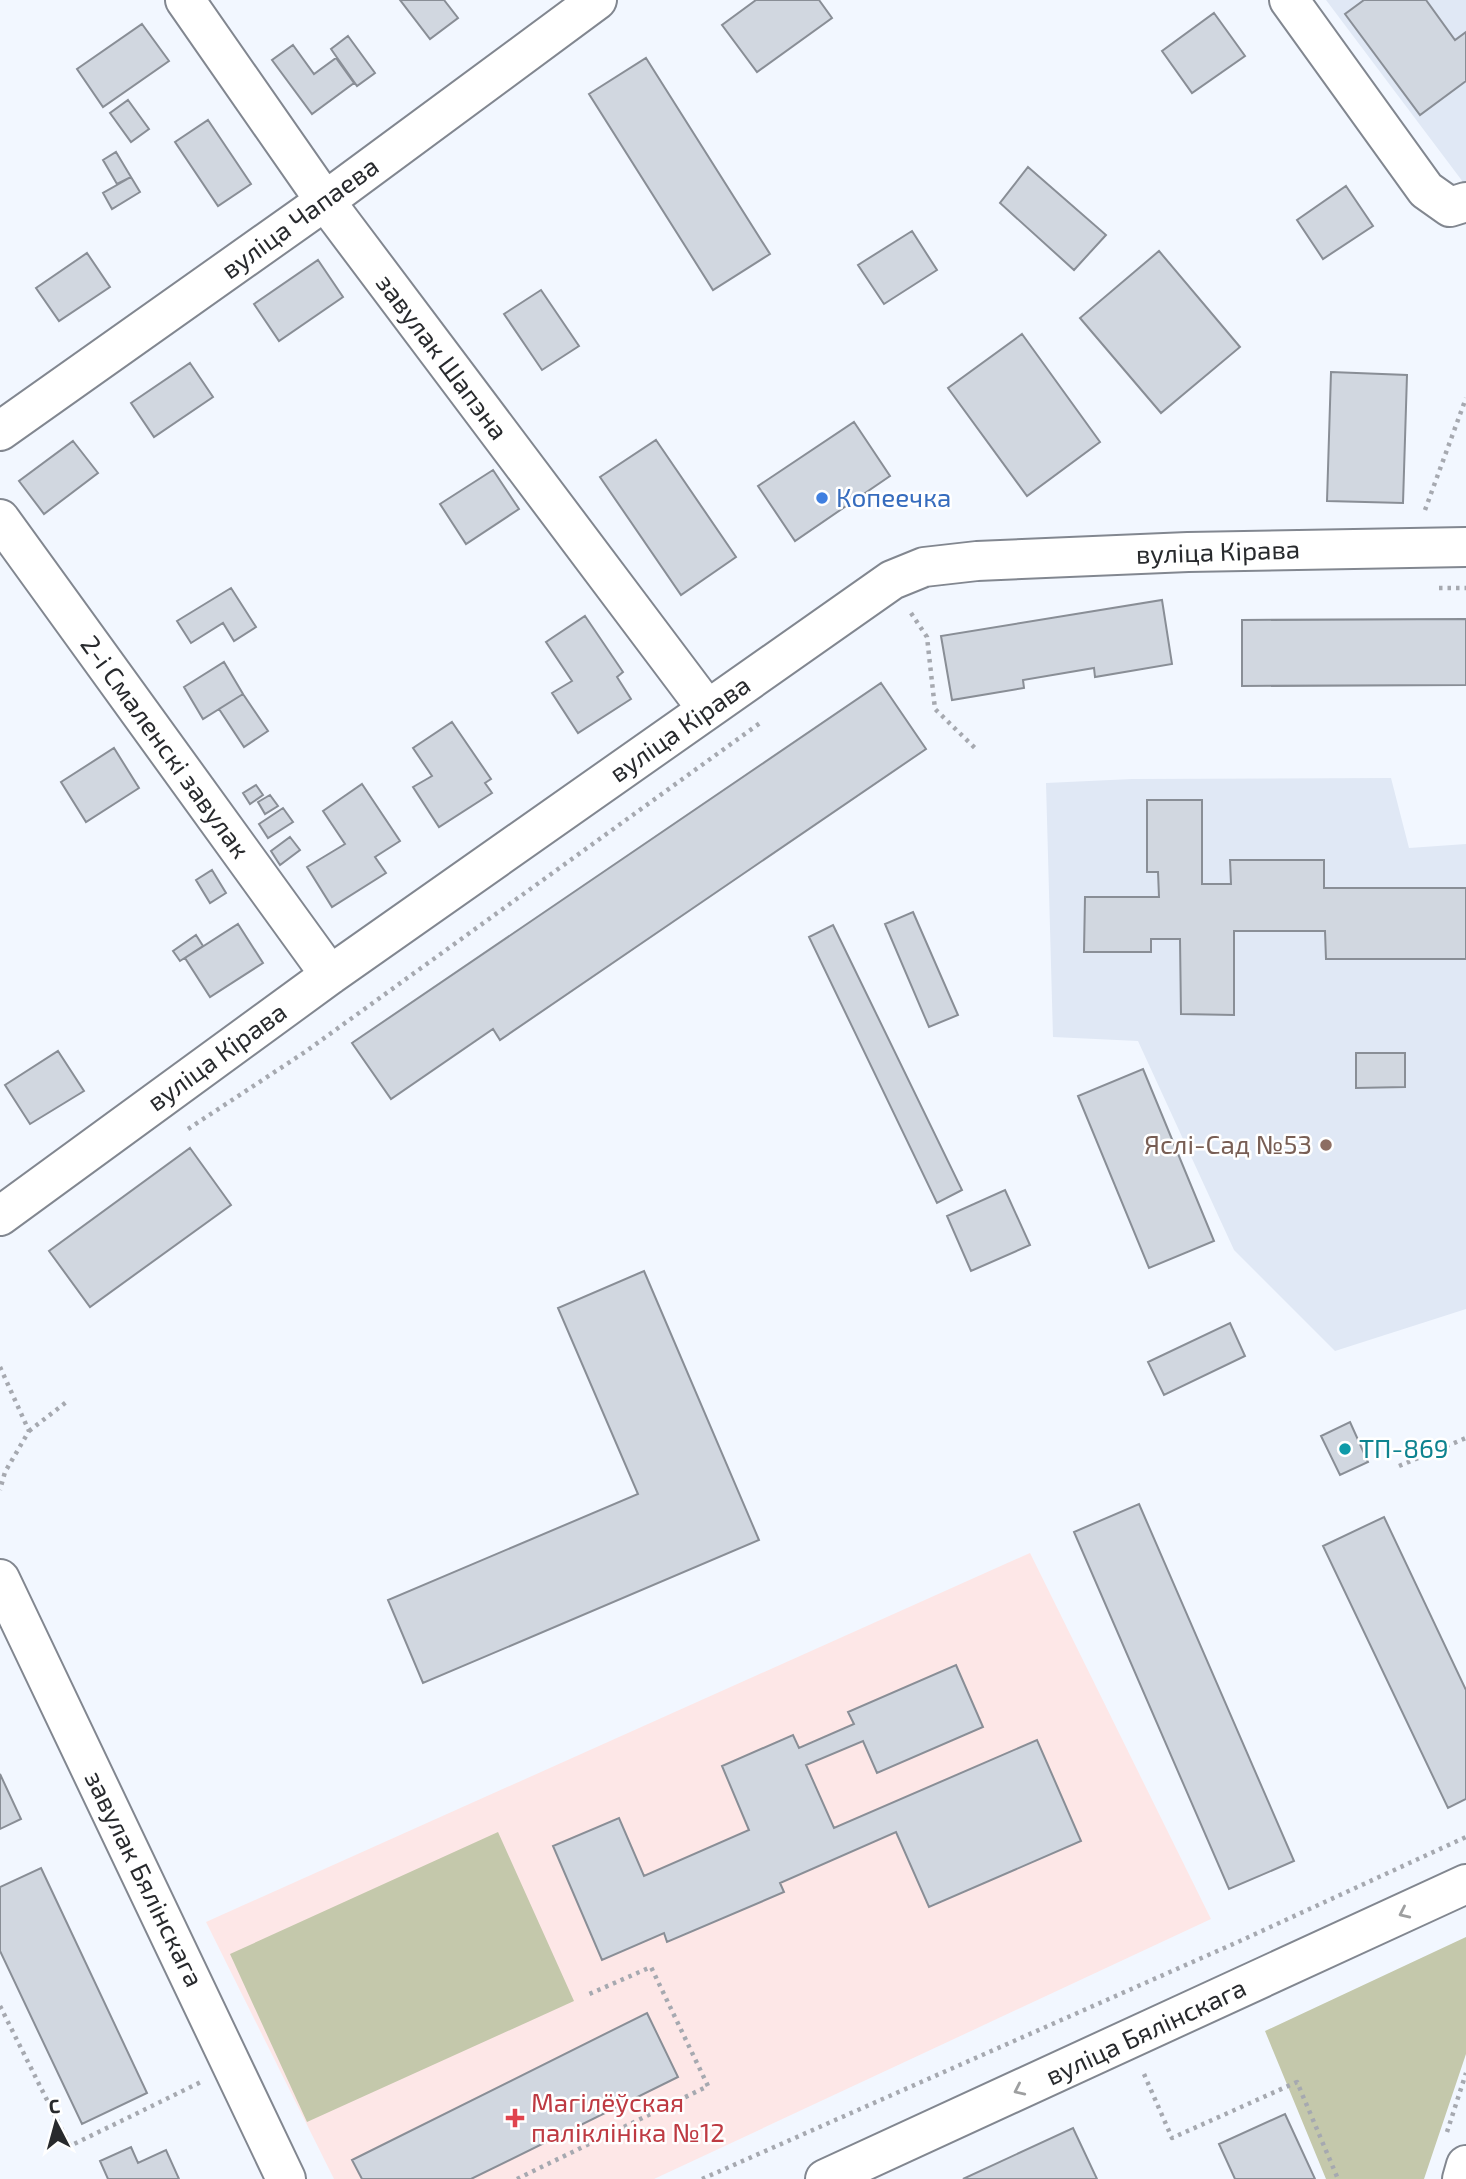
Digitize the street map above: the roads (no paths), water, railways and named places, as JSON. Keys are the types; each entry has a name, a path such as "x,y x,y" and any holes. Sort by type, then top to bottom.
{"street":[{"name":"завулак Шапэна","path":"185,0 325,201 707,709"},
{"name":"вуліца Чапаева","path":"0,431 325,201 597,0"},
{"path":"1289,0 1426,190 1458,205"},
{"name":"2-і Смаленскі завулак","path":"0,519 330,975"},
{"name":"вуліца Кірава","path":"0,1216 330,975 892,580 924,567 977,561 1162,553 1466,547"},
{"name":"завулак Бялінскага","path":"0,1579 286,2179"},
{"name":"вуліца Бялінскага","path":"825,2179 1466,1884"},
{"path":"1455,2152 1462,2179"}],"place":[{"name":"Копеечка","path":"822,498"},
{"name":"Яслі-Сад №53","path":"1326,1145"},
{"name":"ТП-869","path":"1345,1449"},
{"name":"Магілёўская паліклініка №12","path":"515,2118"}]}
